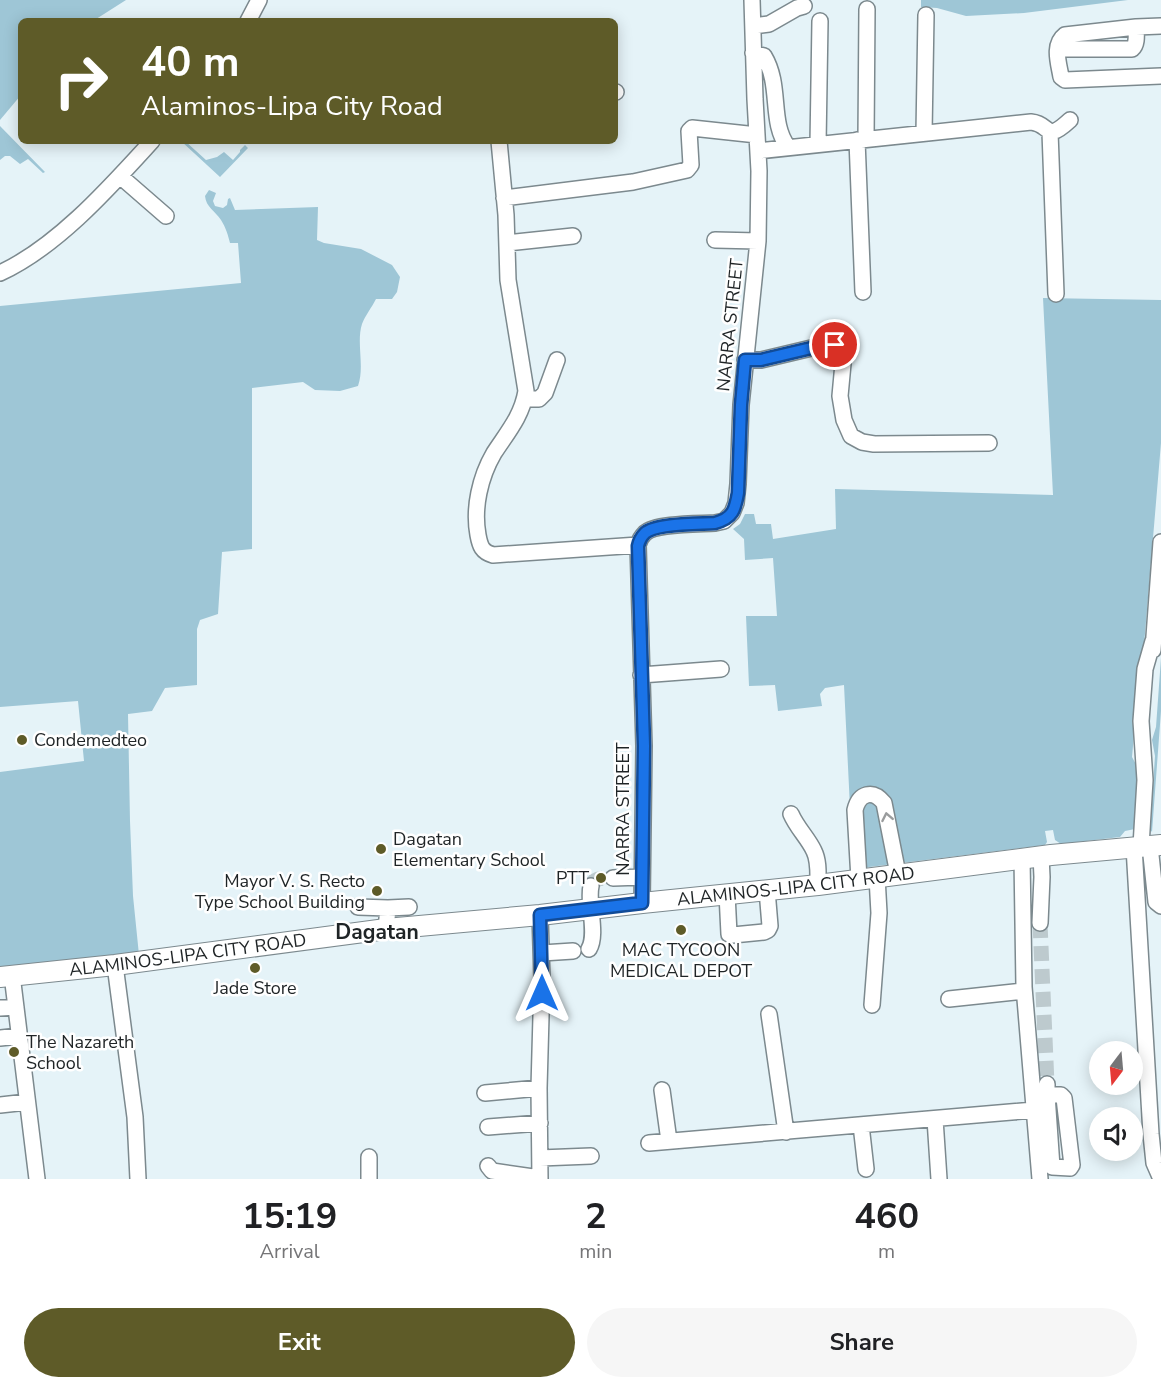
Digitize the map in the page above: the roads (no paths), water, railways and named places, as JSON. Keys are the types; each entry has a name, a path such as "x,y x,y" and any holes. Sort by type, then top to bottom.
{"main road":[{"name":"ALAMINOS-LIPA CITY ROAD","path":"6,976 115,965 386,929 818,885 1031,857 1147,846"}],"street":[{"path":"250,18 259,0"},
{"name":"NARRA STREET","path":"642,903 644,746 638,546 644,534 657,527 715,523 724,520 732,513 736,503 741,405 758,242 760,201 752,0"},
{"path":"753,26 769,24 804,6"},
{"path":"863,292 861,139 867,9"},
{"path":"924,133 926,15"},
{"path":"818,144 820,21"},
{"path":"1161,26 1065,35 1060,40 1058,49 1061,77 1065,80 1161,76"},
{"path":"1058,49 1132,49 1136,44 1136,27"},
{"path":"753,53 764,56 771,70 778,123 788,147"},
{"path":"758,151 1030,122 1050,132 1058,130 1070,120"},
{"path":"504,198 633,182 687,170 691,165 689,131 692,128 756,135"},
{"path":"1050,132 1056,294"},
{"path":"0,273 17,265 42,248 120,176 149,144"},
{"path":"499,144 508,280 526,391 518,417 487,467 482,484 476,522 482,549 493,555 638,546"},
{"path":"120,176 166,216"},
{"path":"507,243 573,236"},
{"path":"715,240 758,242"},
{"path":"745,360 761,360 824,345 835,345 844,353 840,396 844,420 851,436 862,442 874,444 989,443"},
{"path":"525,399 539,399 545,393 557,360"},
{"path":"1161,542 1153,669 1148,721 1143,745 1156,1134 1154,1163 1161,1179"},
{"path":"641,675 721,669"},
{"path":"872,1005 879,913 868,878 855,810 857,802 866,795 880,798 884,803 898,874"},
{"path":"791,814 814,852 818,870 818,885"},
{"path":"1147,846 1156,902 1161,906"},
{"path":"1031,857 1042,877 1040,923"},
{"path":"1031,857 1024,991 1041,1179"},
{"path":"613,878 642,877"},
{"path":"589,949 592,943 591,886"},
{"path":"727,894 729,934 764,932 771,926 767,890"},
{"path":"358,907 409,907"},
{"path":"386,929 388,908"},
{"path":"488,1166 492,1171 540,1178 542,953 540,915"},
{"path":"542,953 573,951"},
{"path":"115,965 135,1117 138,1179"},
{"path":"6,976 16,1007 37,1179"},
{"path":"949,999 1024,991"},
{"path":"0,1008 16,1007"},
{"path":"769,1014 786,1132"},
{"path":"0,1038 19,1036"},
{"path":"485,1093 539,1088"},
{"path":"662,1090 669,1141"},
{"path":"0,1105 27,1102"},
{"path":"649,1143 1034,1110"},
{"path":"934,1119 939,1179"},
{"path":"488,1127 540,1123"},
{"path":"861,1125 866,1169"},
{"path":"540,1158 591,1156"},
{"path":"369,1157 369,1179"}],"tunnel":[{"path":"591,886 597,880 613,878"},
{"path":"1040,923 1047,1084"}],"place":[{"name":"Condemedteo","path":"22,740"},
{"name":"Dagatan Elementary School","path":"381,849"},
{"name":"PTT","path":"601,878"},
{"name":"Mayor V. S. Recto Type School Building","path":"377,891"},
{"name":"MAC TYCOON MEDICAL DEPOT","path":"681,930"},
{"name":"Jade Store","path":"255,968"},
{"name":"The Nazareth School","path":"14,1052"}],"district":[{"name":"Dagatan","path":"377,932"}]}
